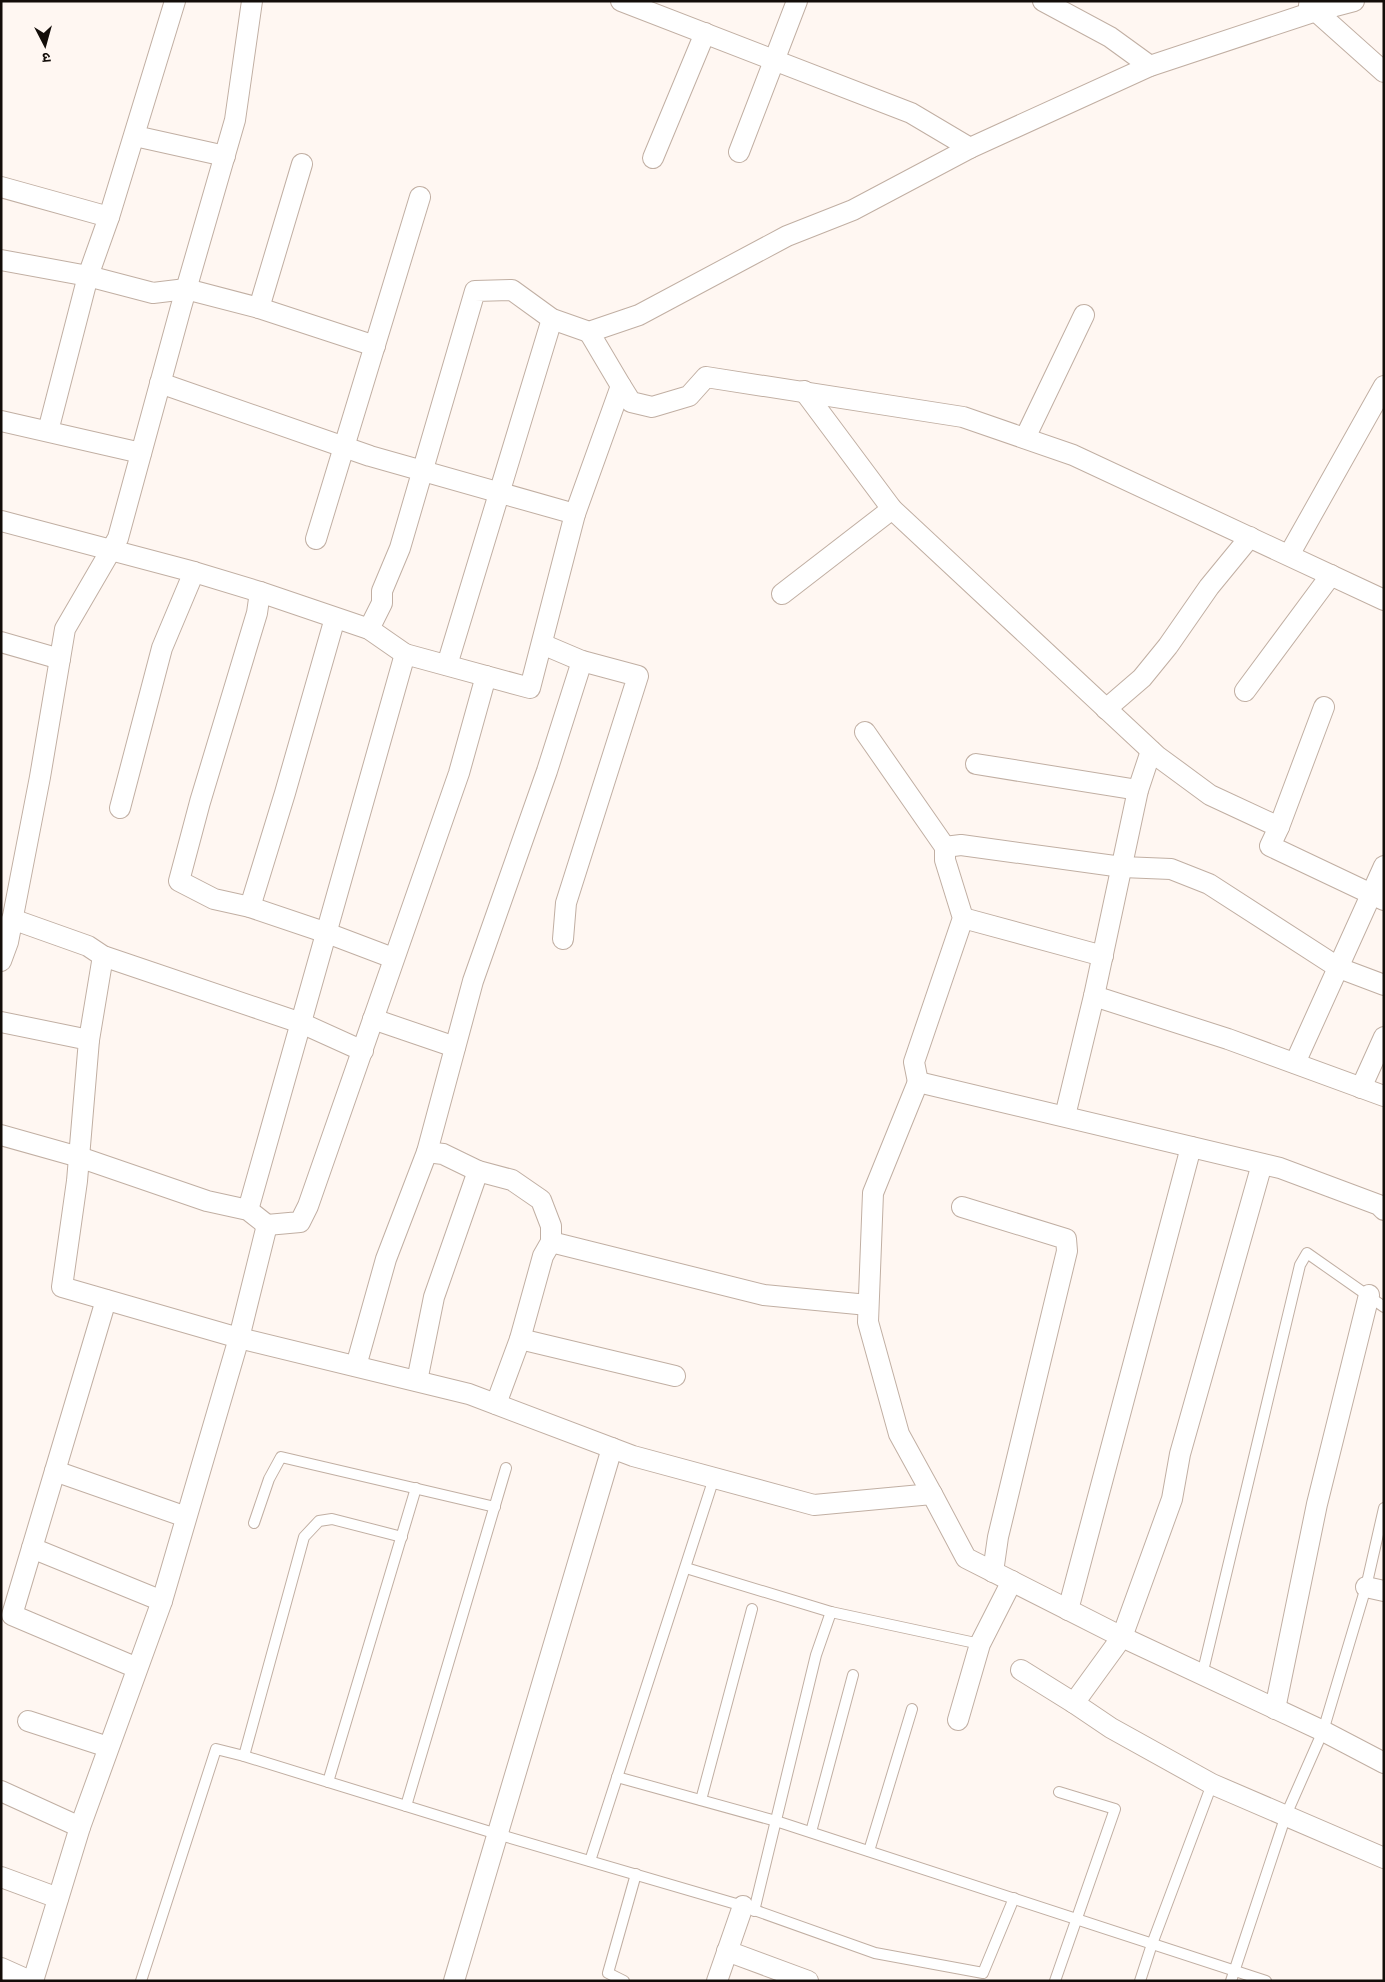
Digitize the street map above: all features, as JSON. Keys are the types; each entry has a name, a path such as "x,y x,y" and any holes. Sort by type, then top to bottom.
{"street":[{"path":"48,431 88,276 135,136 175,1"},
{"path":"1,961 8,942 40,777 64,629 118,538 186,289 235,120 252,1"},
{"path":"621,1 911,113 970,148"},
{"path":"739,152 797,1"},
{"path":"1043,1 1110,37 1150,66"},
{"path":"369,629 382,603 382,591 400,548 475,291 512,290 552,319 589,332 639,315 788,236 853,210 970,148 1150,66 1310,6 1354,1"},
{"path":"1310,6 1384,72"},
{"path":"654,158 705,33"},
{"path":"135,136 225,156"},
{"path":"259,308 302,164"},
{"path":"1,187 109,216"},
{"path":"316,539 420,197"},
{"path":"1,260 88,276 153,293 186,289 259,308 374,346"},
{"path":"1025,438 1084,315"},
{"path":"447,665 552,319"},
{"path":"589,332 631,402 652,407 689,396 706,377 963,417 1073,455 1384,600"},
{"path":"160,382 344,447 575,514"},
{"path":"1,521 194,572 260,592 369,629 405,654 530,688 575,514 621,386"},
{"path":"1288,556 1384,386"},
{"path":"804,392 892,509 1151,751 1210,795 1279,827"},
{"path":"1,420 141,453"},
{"path":"782,594 892,509"},
{"path":"1106,709 1142,678 1168,646 1209,587 1250,537"},
{"path":"120,808 162,648 194,572"},
{"path":"1245,691 1331,575"},
{"path":"260,592 258,613 200,802 179,880 214,899 250,907 393,958"},
{"path":"250,907 335,618"},
{"path":"1,642 60,659"},
{"path":"542,644 582,661 638,676 566,903 563,939"},
{"path":"248,1210 405,654"},
{"path":"356,1366 386,1259 427,1152 473,981 547,771 582,661"},
{"path":"1,1135 79,1157 207,1202 248,1210 267,1225 300,1222 308,1206 363,1051 393,958 459,773 486,676"},
{"path":"1324,707 1279,827 1270,846 1378,897"},
{"path":"865,732 945,847 945,860 963,918 914,1062 918,1082 873,1193 868,1322 899,1434 966,1558 1122,1637 1323,1731 1384,1763"},
{"path":"1065,1116 1103,956 1138,790 1151,751"},
{"path":"976,764 1138,790"},
{"path":"945,847 961,845 1122,867 1171,869 1209,884 1339,968 1384,985"},
{"path":"1295,1063 1339,968 1378,897 1384,866"},
{"path":"963,918 1103,956"},
{"path":"12,919 88,946 103,956 301,1023 363,1051"},
{"path":"103,956 89,1040 79,1157 62,1286 239,1338 469,1394 633,1456 814,1505 932,1494"},
{"path":"1094,996 1228,1039 1384,1096"},
{"path":"373,1019 455,1047"},
{"path":"1,1022 89,1040"},
{"path":"1361,1088 1384,1037"},
{"path":"918,1082 1280,1168 1379,1205 1384,1210"},
{"path":"1068,1610 1191,1147"},
{"path":"427,1152 443,1154 478,1172 512,1180 541,1200 551,1226 551,1242 543,1256 520,1339 496,1404"},
{"path":"1074,1703 1122,1637 1172,1499 1180,1454 1262,1164"},
{"path":"417,1381 434,1297 478,1172"},
{"path":"962,1207 1066,1239 1067,1251 998,1538 993,1572"},
{"path":"1,1968 32,1981 80,1827 162,1601 239,1338 267,1225"},
{"path":"551,1242 764,1294 868,1305"},
{"path":"106,1300 12,1615 137,1668"},
{"path":"1275,1708 1317,1504 1377,1301"},
{"path":"520,1339 675,1376"},
{"path":"454,1981 612,1448"},
{"path":"55,1470 186,1517"},
{"path":"32,1548 162,1601"},
{"path":"958,1720 980,1644 1012,1581"},
{"path":"1022,1670 1111,1728 1212,1784 1384,1858"},
{"path":"28,1721 108,1747"},
{"path":"1,1792 80,1827"},
{"path":"1,1877 58,1898"},
{"path":"717,1981 727,1951 749,1908"},
{"path":"727,1951 808,1981"}],"lane":[{"path":"1202,1675 1300,1265 1307,1253 1377,1301"},
{"path":"254,1523 269,1479 281,1457 495,1507"},
{"path":"406,1806 506,1468"},
{"path":"590,1861 714,1478"},
{"path":"328,1782 416,1488"},
{"path":"1233,1976 1286,1815 1323,1731 1375,1589 1384,1508"},
{"path":"244,1756 304,1537 319,1521 332,1519 402,1537"},
{"path":"686,1568 832,1612 980,1644"},
{"path":"701,1800 752,1608"},
{"path":"749,1908 776,1821 816,1655 832,1612"},
{"path":"811,1832 853,1675"},
{"path":"869,1851 912,1709"},
{"path":"141,1981 216,1750 244,1756 497,1834 749,1908 875,1953 983,1973 1014,1898"},
{"path":"617,1777 811,1832 1152,1944 1233,1976 1266,1981"},
{"path":"1140,1981 1212,1784"},
{"path":"1055,1981 1115,1809 1059,1792"},
{"path":"624,1981 608,1973 636,1874"}]}
